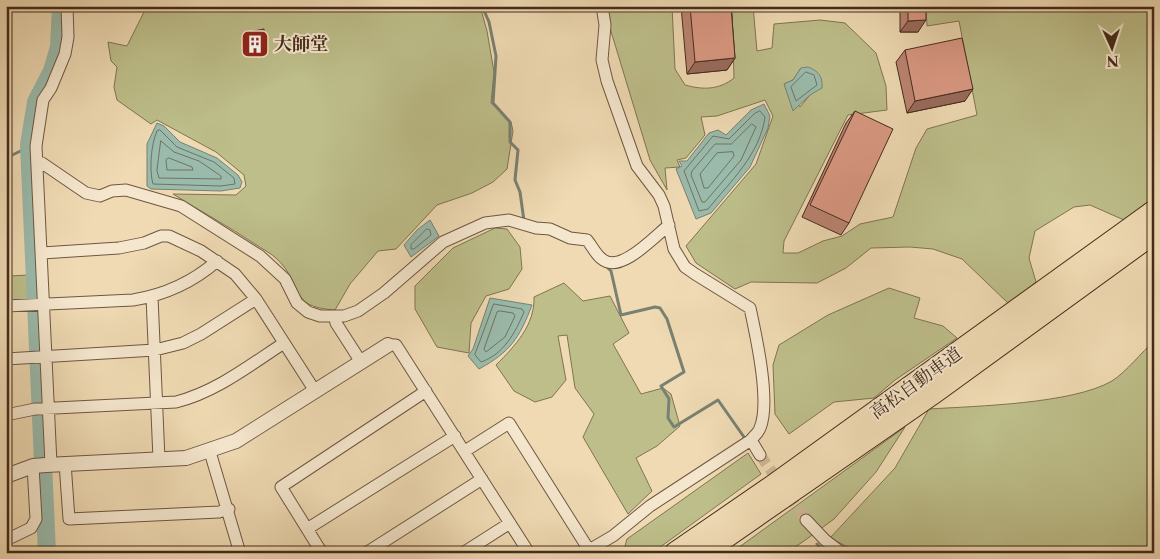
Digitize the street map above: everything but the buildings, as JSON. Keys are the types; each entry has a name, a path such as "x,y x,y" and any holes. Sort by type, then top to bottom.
{"highway":[{"name":"高松自動車道","path":"675,553 771,487 1154,211"},
{"name":"高松自動車道","path":"703,553 935,392 1154,233"}],"street":[{"path":"6,540 31,528 36,519 47,465 42,408 38,305 42,253 36,146 43,100 51,88 65,54 68,38 67,6"},
{"path":"465,452 509,423 586,551 613,536 650,506 751,440 760,428 763,412 763,386 750,308 685,266 674,249 669,225 659,195 637,166 607,81 602,60 605,25 602,6"},
{"path":"37,162 42,163 91,195 100,196 112,191 126,190 181,206 260,256 285,279 297,303 308,312 335,317 358,311 384,293 443,242 465,230 485,223 509,220 536,228 550,229 570,238 587,240 602,260 609,263 617,262 634,254 669,225"},
{"path":"42,253 119,248 144,243 161,236 170,236 217,261 235,274 256,299 316,391"},
{"path":"6,306 133,300 152,297 179,287 217,261"},
{"path":"152,297 160,459"},
{"path":"6,359 155,350 183,343 201,334 256,299"},
{"path":"335,317 336,323 361,362"},
{"path":"6,415 42,408 157,403 193,398 212,389 284,343"},
{"path":"6,476 47,465 186,458 210,452 236,441 388,345 396,345 529,553"},
{"path":"322,553 281,487 426,391"},
{"path":"307,529 455,436"},
{"path":"751,440 760,455"},
{"path":"210,452 229,509 240,553"},
{"path":"47,465 69,519 219,512 229,509"},
{"path":"366,553 482,479"},
{"path":"806,520 825,540 842,553"},
{"path":"464,553 510,523"}],"green space":[{"path":"147,6 480,6 487,31 494,72 491,103 511,122 513,131 507,169 493,182 472,193 437,205 396,249 378,251 350,284 335,310 310,305 298,294 286,269 275,257 173,194 236,195 246,186 244,175 216,152 157,120 151,124 117,100 114,87 117,67 111,61 108,42 127,46"},
{"path":"607,6 672,6 675,69 685,85 698,88 717,87 734,78 732,6 753,6 757,51 772,48 774,24 820,20 845,23 876,53 886,86 887,110 848,115 784,241 783,253 798,253 823,241 842,236 860,224 893,217 916,148 927,129 977,115 959,21 927,26 926,6 1154,6 1154,105 1148,107 1149,126 1154,132 1154,197 1124,220 1090,205 1074,207 1035,231 1029,258 1036,282 1009,304 962,259 933,249 910,247 871,248 846,268 817,283 751,282 735,289 696,263 686,246 756,164 773,116 765,100 717,116 701,117 705,135 686,158 677,160 680,167 665,168 667,190 650,160 610,28","holes":["801,68 810,95 800,107 784,84 793,80"]},
{"path":"495,228 507,229 520,247 522,269 509,289 486,296 471,323 469,353 437,347 415,309 415,286 453,248"},
{"path":"6,255 8,255 9,276 29,275 30,301 6,303"},
{"path":"564,283 583,301 610,296 629,333 613,344 641,394 663,388 671,394 680,426 657,446 636,458 652,491 628,514 583,437 594,414 575,388 567,335 558,336 566,380 552,397 535,402 514,391 496,365 517,343 527,326 531,317 534,297"},
{"path":"889,288 920,298 914,318 943,326 957,338 895,380 874,398 834,402 789,434 775,414 773,365 779,345 828,315"},
{"path":"1154,341 1154,553 852,553 848,547 830,538 895,468 929,409 997,405 1049,399 1095,389 1117,377"},
{"path":"905,427 876,472 834,519 804,541 786,553 731,553"},
{"path":"748,453 761,474 652,553 623,553 627,539"}],"water":[{"path":"808,67 819,74 822,80 822,88 810,95 793,111 784,84 793,80 801,68"},
{"path":"764,104 770,116 768,128 750,167 711,213 696,219 676,169 682,166 679,161 687,161 709,133 718,130 726,135 751,110"},
{"path":"157,123 164,126 180,142 217,158 238,175 242,182 240,188 221,191 151,189 147,186 147,144"},
{"path":"430,220 439,236 411,257 404,245 417,230"},
{"path":"490,298 532,305 518,336 499,357 479,369 468,356 473,349"}],"waterway":[{"path":"47,553 29,145 36,102 52,71 59,47 61,6"},
{"path":"482,6 489,22 496,56 493,103 510,122 510,142 518,150 515,180 520,192 524,221"},
{"path":"6,158 29,147"},
{"path":"605,265 611,271 621,315 655,307 660,308 667,319 684,372 661,386 669,399 668,418 674,427 718,400 744,437"},
{"path":"817,544 825,553"}],"tunnel":[{"path":"760,455 806,520"}],"place":[{"name":"大師堂","path":"255,44"}]}
